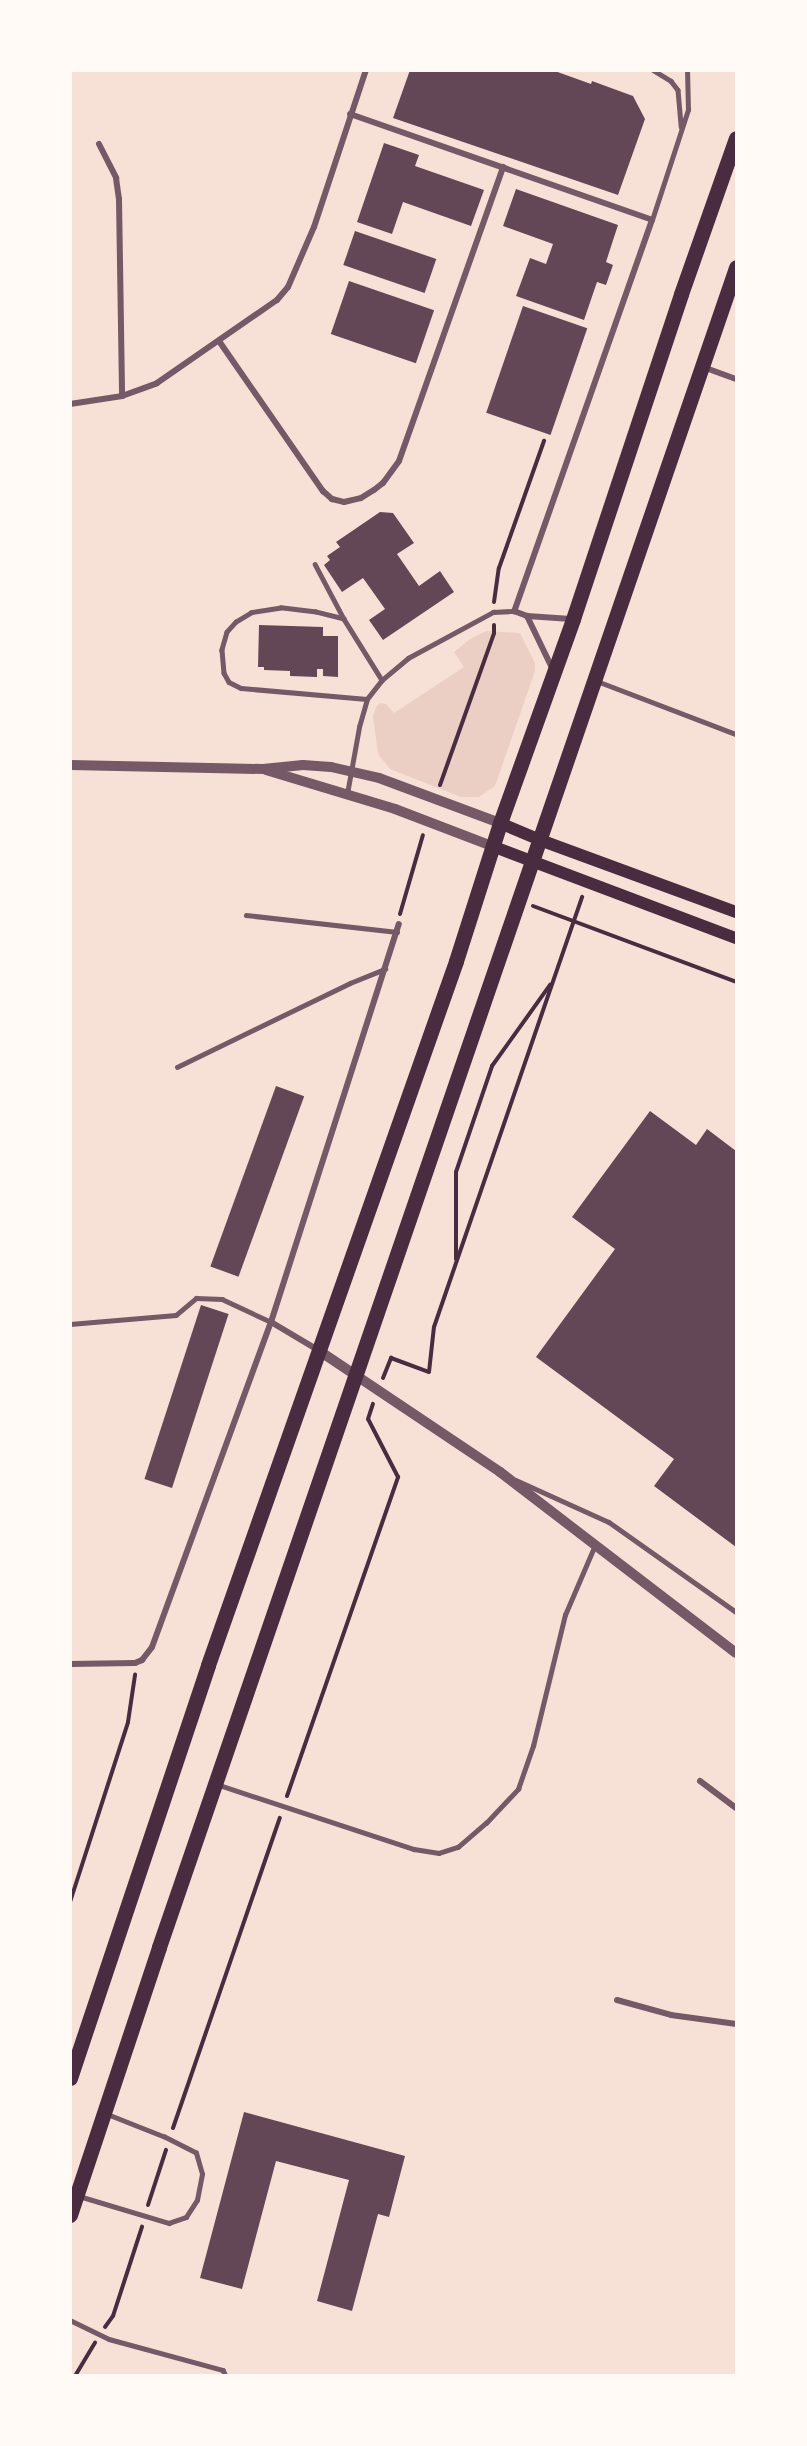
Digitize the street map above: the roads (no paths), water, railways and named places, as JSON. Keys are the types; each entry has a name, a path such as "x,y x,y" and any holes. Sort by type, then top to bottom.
{"main road":[{"path":"70,2078 174,1764 456,961 500,822 573,619 673,317 736,138"},
{"path":"70,2215 215,1784 736,267"},
{"path":"500,822 540,840 736,912"},
{"path":"492,846 736,938"}],"street":[{"path":"70,404 122,396 157,383 277,300 288,287 314,227 366,70"},
{"path":"350,114 652,220 514,610 527,616 573,619"},
{"path":"99,144 116,178 119,199 119,332 122,396"},
{"path":"219,341 323,491 332,499 344,502 361,498 383,483 399,461 503,167"},
{"path":"702,367 736,379"},
{"path":"527,616 554,672"},
{"path":"70,765 263,769 303,765 350,771 380,778 500,822"},
{"path":"263,769 347,794 492,846"},
{"path":"70,1664 123,1665 138,1662 153,1647 271,1322 399,924"},
{"path":"271,1322 357,1374 500,1472 736,1653"},
{"path":"700,1781 736,1809"},
{"path":"617,2000 671,2015 736,2024"}],"lane":[{"path":"653,70 671,81 678,90 681,133"},
{"path":"652,220 688,110 687,70"},
{"path":"315,564 344,619 382,680"},
{"path":"344,619 316,612 280,608 251,613 236,622 227,632 222,650 224,674 229,682 241,688 367,699"},
{"path":"347,794 350,771 367,699 382,680 408,658 493,612 514,610"},
{"path":"595,680 736,734"},
{"path":"246,915 397,932"},
{"path":"177,1067 350,983 385,969"},
{"path":"70,1324 176,1315 196,1298 222,1299 271,1322"},
{"path":"500,1472 609,1522 736,1612"},
{"path":"215,1784 430,1852 446,1852 470,1838 508,1802 525,1772 565,1615 595,1545"},
{"path":"76,2196 169,2223 186,2217 197,2200 202,2174 201,2163 196,2153 169,2139 104,2113"},
{"path":"70,2320 109,2339 223,2370 226,2376"}]}
